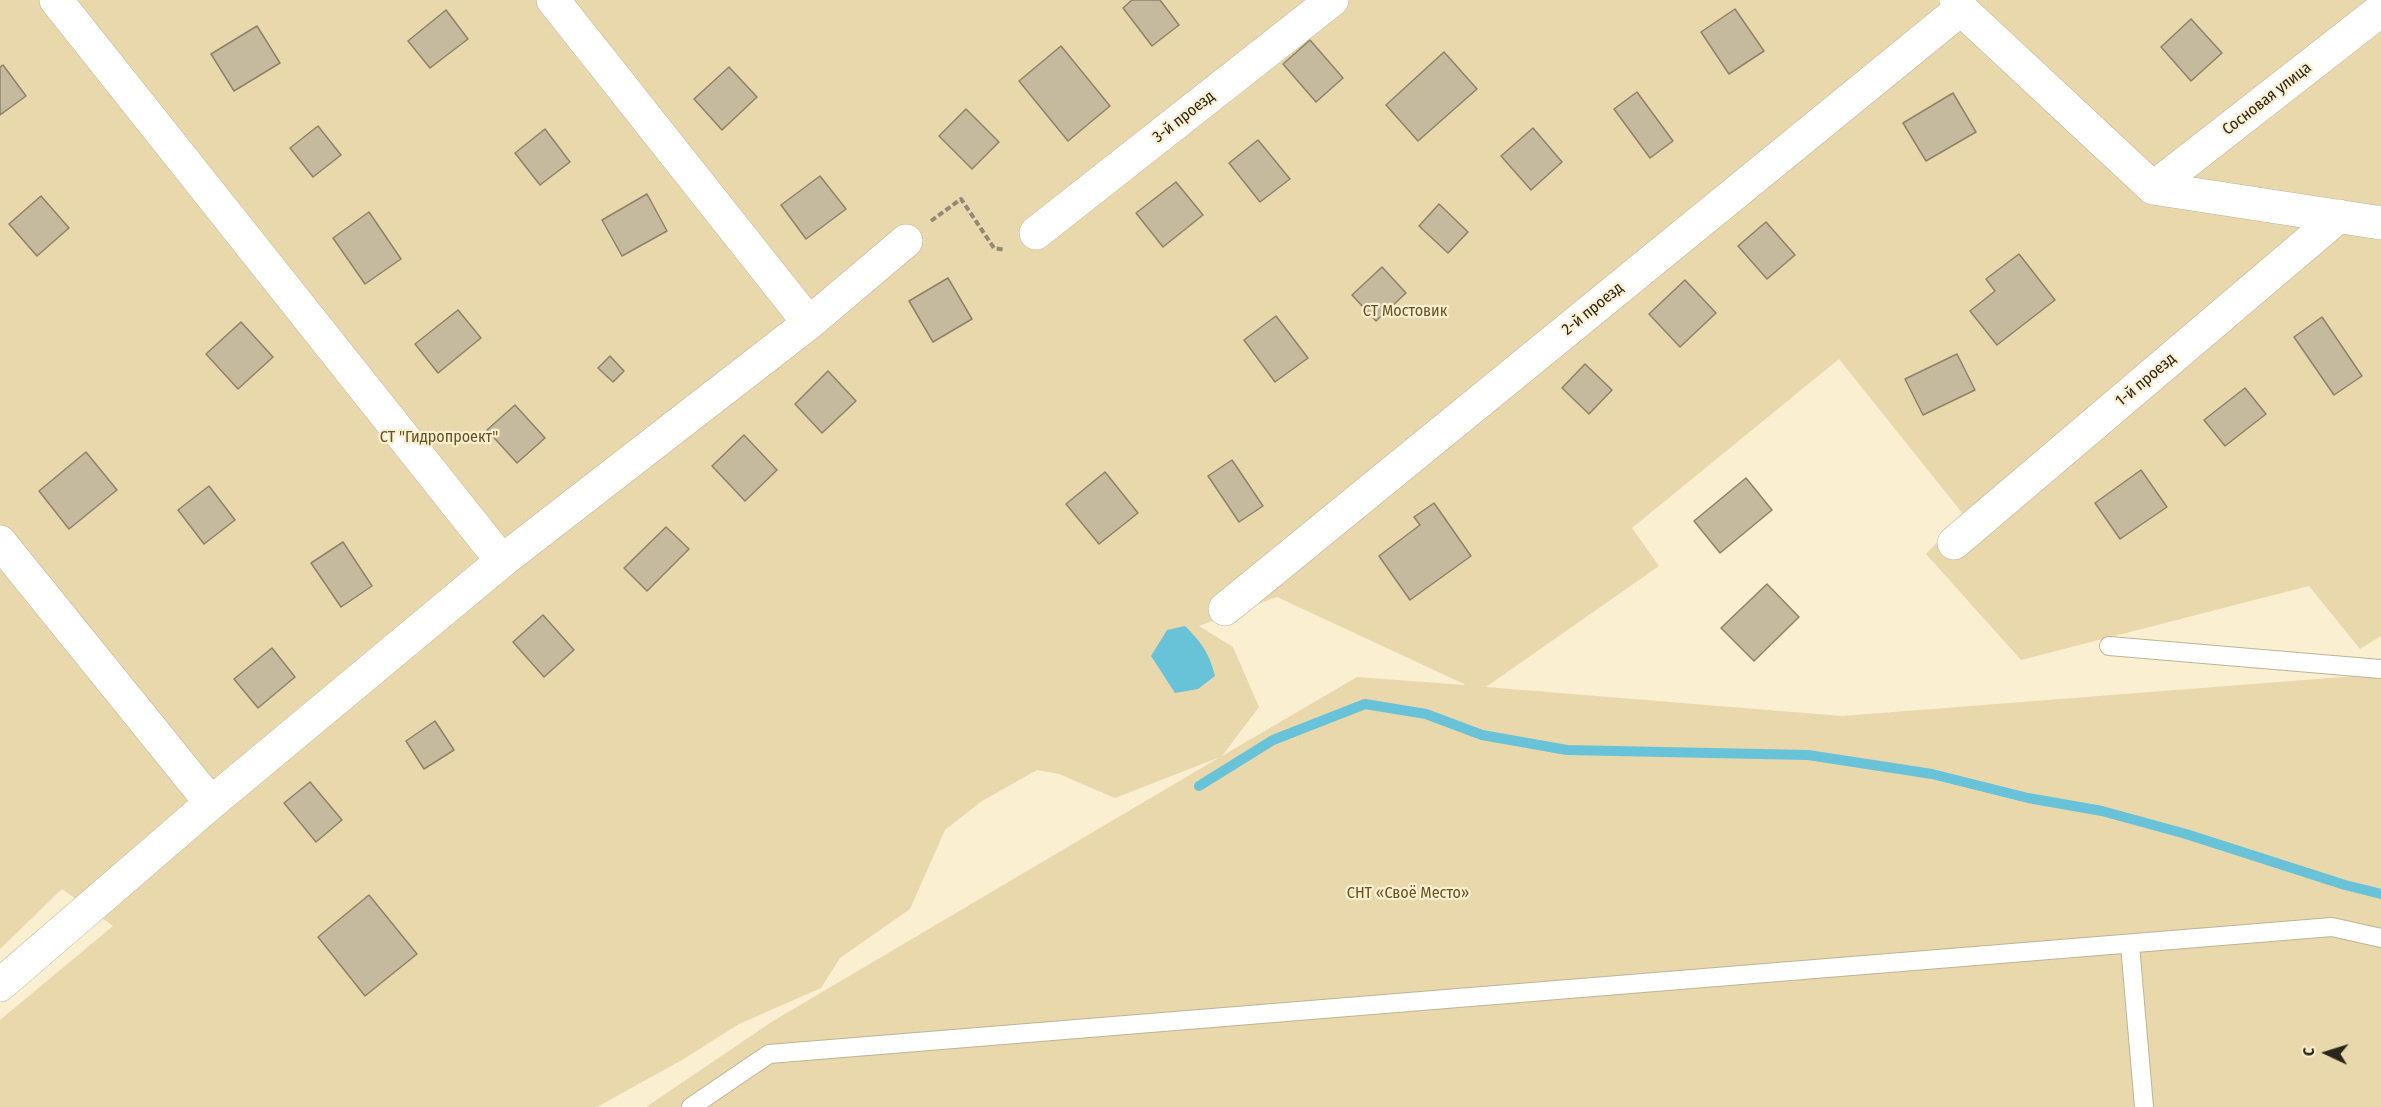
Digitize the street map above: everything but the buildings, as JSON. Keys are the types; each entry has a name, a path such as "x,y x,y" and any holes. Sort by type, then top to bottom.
{"street":[{"path":"56,0 502,561"},
{"path":"553,0 808,323"},
{"name":"3-й проезд","path":"1036,233 1332,0"},
{"path":"1958,4 2153,188 2381,223"},
{"name":"2-й проезд","path":"1225,609 1958,4"},
{"name":"Сосновая улица","path":"2153,188 2381,10"},
{"name":"1-й проезд","path":"1954,543 2339,216"},
{"path":"0,985 211,803 502,561 808,323 906,241"},
{"path":"0,542 211,803"}],"lane":[{"path":"2109,646 2381,669"},
{"path":"691,1107 769,1054 2332,927 2381,938"},
{"path":"2130,945 2144,1107"}],"path":[{"path":"906,241 961,200 994,248 1010,251 1036,233"}],"green space":[{"path":"0,0 2381,0 2381,636 2360,649 2309,586 2021,660 1926,554 1963,514 1839,359 1632,528 1659,566 1486,687 1842,716 2381,674 2381,1107 646,1107 773,1021 1220,757 1115,798 1059,774 1037,770 982,801 945,830 910,909 840,958 821,988 739,1024 682,1060 597,1107 0,1107 0,1020 113,926 62,889 0,949","holes":["1277,597 1464,684 1357,677 1222,756 1259,707 1233,647 1199,626"]}],"water":[{"path":"1185,626 1204,649 1215,676 1198,689 1175,693 1151,656 1167,630"}],"waterway":[{"path":"1199,786 1273,740 1365,704 1426,714 1482,735 1567,750 1808,755 1932,774 2028,798 2102,811 2186,834 2345,885 2381,894"}],"park label":[{"name":"СТ Мостовик","path":"1405,312"},
{"name":"СТ \"Гидропроект\"","path":"439,438"},
{"name":"СНТ «Своё Место»","path":"1408,894"}]}
